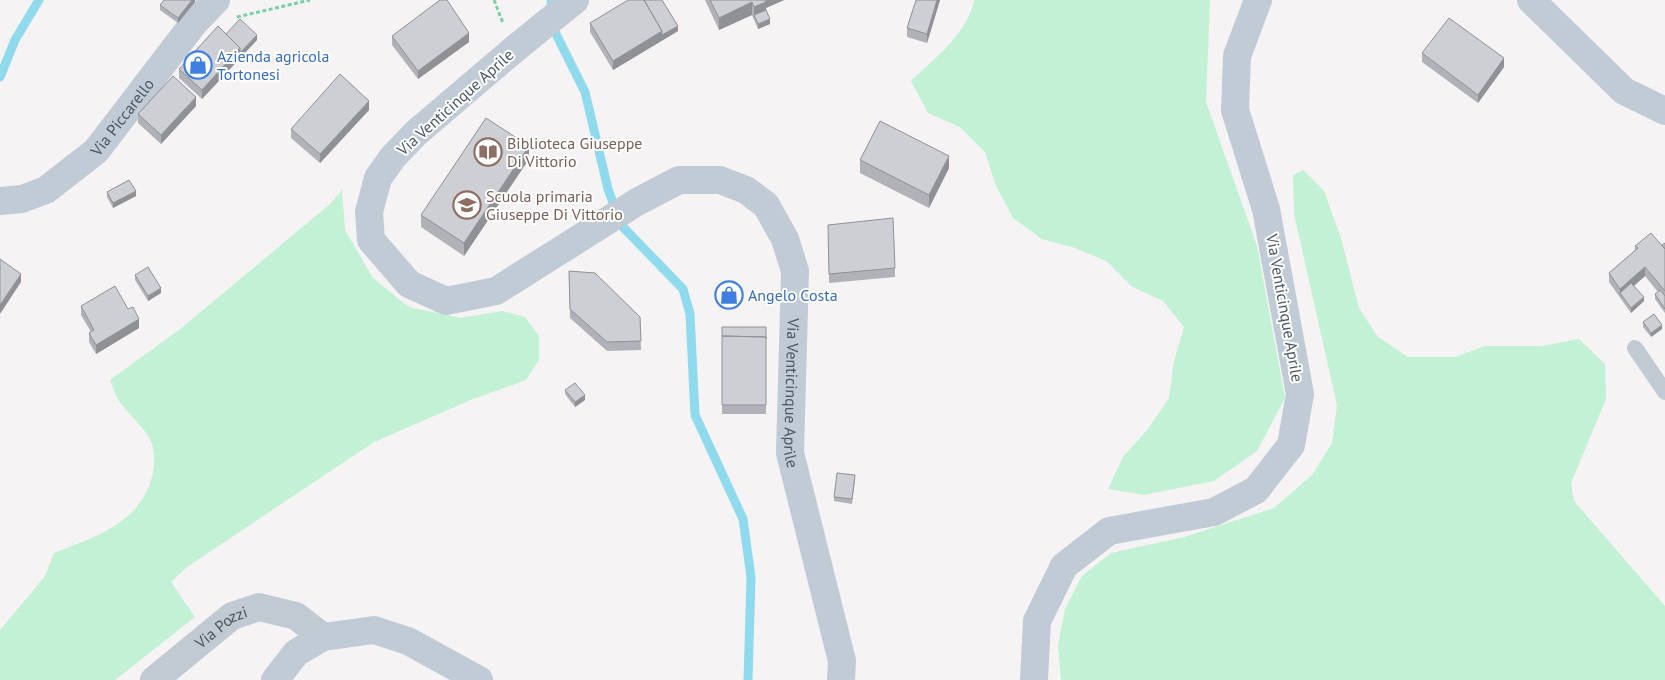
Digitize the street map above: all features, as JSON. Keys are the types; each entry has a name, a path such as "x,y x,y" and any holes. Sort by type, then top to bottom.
{"main road":[{"name":"Via Piccarello","path":"2,200 22,199 46,190 96,151 194,23 216,0"},
{"name":"Via Venticinque Aprile","path":"575,0 416,133 393,157 378,178 369,212 371,240 408,284 446,301 496,291 637,202 679,180 720,180 746,190 766,205 785,239 795,271 790,454 842,661 841,680"},
{"name":"Via Venticinque Aprile","path":"1034,680 1037,621 1064,566 1108,531 1214,512 1256,490 1291,445 1300,394 1266,209 1235,110 1237,56 1258,0"},
{"path":"1531,0 1624,91 1665,111"},
{"path":"275,680 296,653 323,637 374,630 408,641 479,680"}],"street":[{"name":"Via Pozzi","path":"154,680 232,616 259,607 296,616 323,637"}],"lane":[{"path":"1635,348 1665,392"}],"path":[{"path":"194,23 231,19 310,0"}],"green space":[{"path":"974,0 1210,0 1206,102 1257,246 1285,398 1257,451 1214,481 1144,495 1108,489 1123,457 1148,429 1169,398 1174,361 1184,327 1163,301 1131,286 1106,261 1075,248 1042,239 1013,218 996,186 985,152 960,127 928,113 911,81 958,34 971,12"},
{"path":"1303,170 1324,191 1341,238 1359,308 1378,337 1408,357 1455,357 1485,346 1542,346 1579,339 1605,364 1606,399 1571,483 1574,501 1665,606 1665,680 1061,680 1058,645 1065,609 1082,576 1111,553 1184,537 1274,508 1312,475 1332,443 1337,405 1294,214 1293,175"},
{"path":"342,190 345,230 373,278 406,305 461,318 502,311 525,317 539,336 539,360 526,380 473,399 374,442 187,567 171,582 195,617 115,680 0,680 0,630 45,576 54,553 86,540 115,525 128,516 139,504 147,490 154,465 152,443 121,404 110,380 179,330 330,204"}],"building":[{"path":"164,0 192,0 178,18 160,5"},
{"path":"440,0 447,0 469,33 418,71 392,36"},
{"path":"628,0 644,0 662,31 613,61 590,23"},
{"path":"644,0 662,0 678,26 662,35 662,31"},
{"path":"710,0 765,0 766,2 754,7 752,2 719,18"},
{"path":"916,0 937,0 927,34 907,28"},
{"path":"766,10 770,19 758,24 754,15"},
{"path":"1449,18 1504,58 1478,95 1422,53"},
{"path":"240,19 257,35 240,53 240,48 226,34"},
{"path":"218,26 240,48 202,90 179,69"},
{"path":"340,74 369,101 320,154 291,129"},
{"path":"173,76 196,97 161,135 138,114"},
{"name":"Scuola primaria Giuseppe Di Vittorio","path":"486,118 529,146 464,243 421,215"},
{"path":"880,121 949,156 929,195 860,160"},
{"path":"129,180 136,191 113,203 107,192"},
{"path":"893,218 895,268 829,274 828,225"},
{"path":"1651,233 1665,249 1665,291 1645,267 1620,289 1609,273 1638,248 1635,246"},
{"path":"0,259 21,274 0,305"},
{"path":"148,267 161,288 148,296 135,275"},
{"path":"569,271 595,273 640,317 641,341 607,342 570,309"},
{"path":"1631,283 1644,297 1631,308 1620,293"},
{"path":"115,286 128,309 133,307 139,319 96,345 89,333 94,330 81,306"},
{"path":"1660,290 1665,296 1665,309 1655,294"},
{"path":"1654,314 1662,325 1651,333 1643,322"},
{"path":"722,327 766,327 766,337 722,336"},
{"path":"722,336 766,337 766,405 722,405"},
{"path":"575,383 585,395 575,402 565,390"},
{"path":"837,473 855,475 852,499 834,497"}],"waterway":[{"path":"0,77 15,40 39,0"},
{"path":"551,0 555,32 585,92 608,189 621,225 683,289 690,314 695,415 743,519 751,577 748,680"}],"place":[{"name":"Azienda agricola Tortonesi","path":"198,65"},
{"name":"Biblioteca Giuseppe Di Vittorio","path":"488,152"},
{"name":"Scuola primaria Giuseppe Di Vittorio","path":"467,205"},
{"name":"Angelo Costa","path":"729,295"}]}
